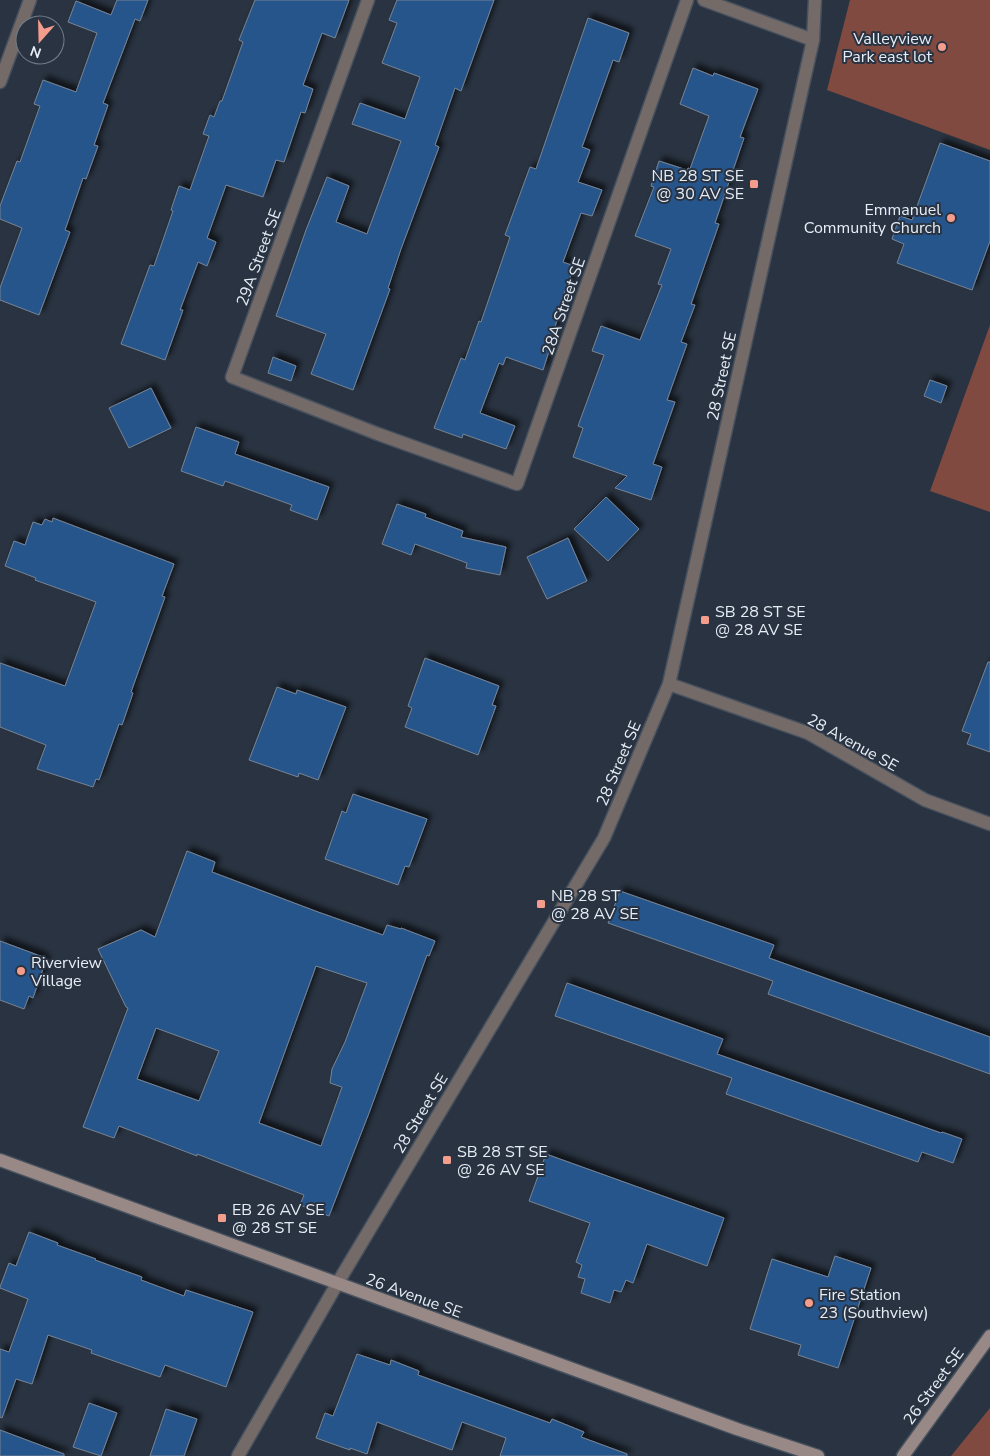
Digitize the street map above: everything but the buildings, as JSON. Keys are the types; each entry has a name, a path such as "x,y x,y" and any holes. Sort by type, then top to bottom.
{"street":[{"path":"0,82 30,0"},
{"name":"29A Street SE","path":"368,0 232,377 378,434"},
{"name":"28A Street SE","path":"378,434 517,484 687,0"},
{"path":"704,0 813,40"},
{"name":"28 Street SE","path":"238,1456 337,1284 604,838 669,684 813,40 815,0"},
{"name":"28 Avenue SE","path":"669,684 808,733 925,800 990,824"},
{"name":"26 Avenue SE","path":"0,1160 737,1429 818,1456"},
{"name":"26 Street SE","path":"903,1456 990,1336"}],"shaded area":[{"path":"850,0 990,0 990,150 827,90"},
{"path":"990,325 990,512 930,491"},
{"path":"990,1408 990,1456 951,1456"}],"place":[{"name":"Valleyview Park east lot","path":"942,47"},
{"name":"NB 28 ST SE @ 30 AV SE","path":"754,184"},
{"name":"Emmanuel Community Church","path":"951,218"},
{"name":"SB 28 ST SE @ 28 AV SE","path":"705,620"},
{"name":"NB 28 ST @ 28 AV SE","path":"541,904"},
{"name":"Riverview Village","path":"21,971"},
{"name":"SB 28 ST SE @ 26 AV SE","path":"447,1160"},
{"name":"EB 26 AV SE @ 28 ST SE","path":"222,1218"},
{"name":"Fire Station 23 (Southview)","path":"809,1303"}]}
